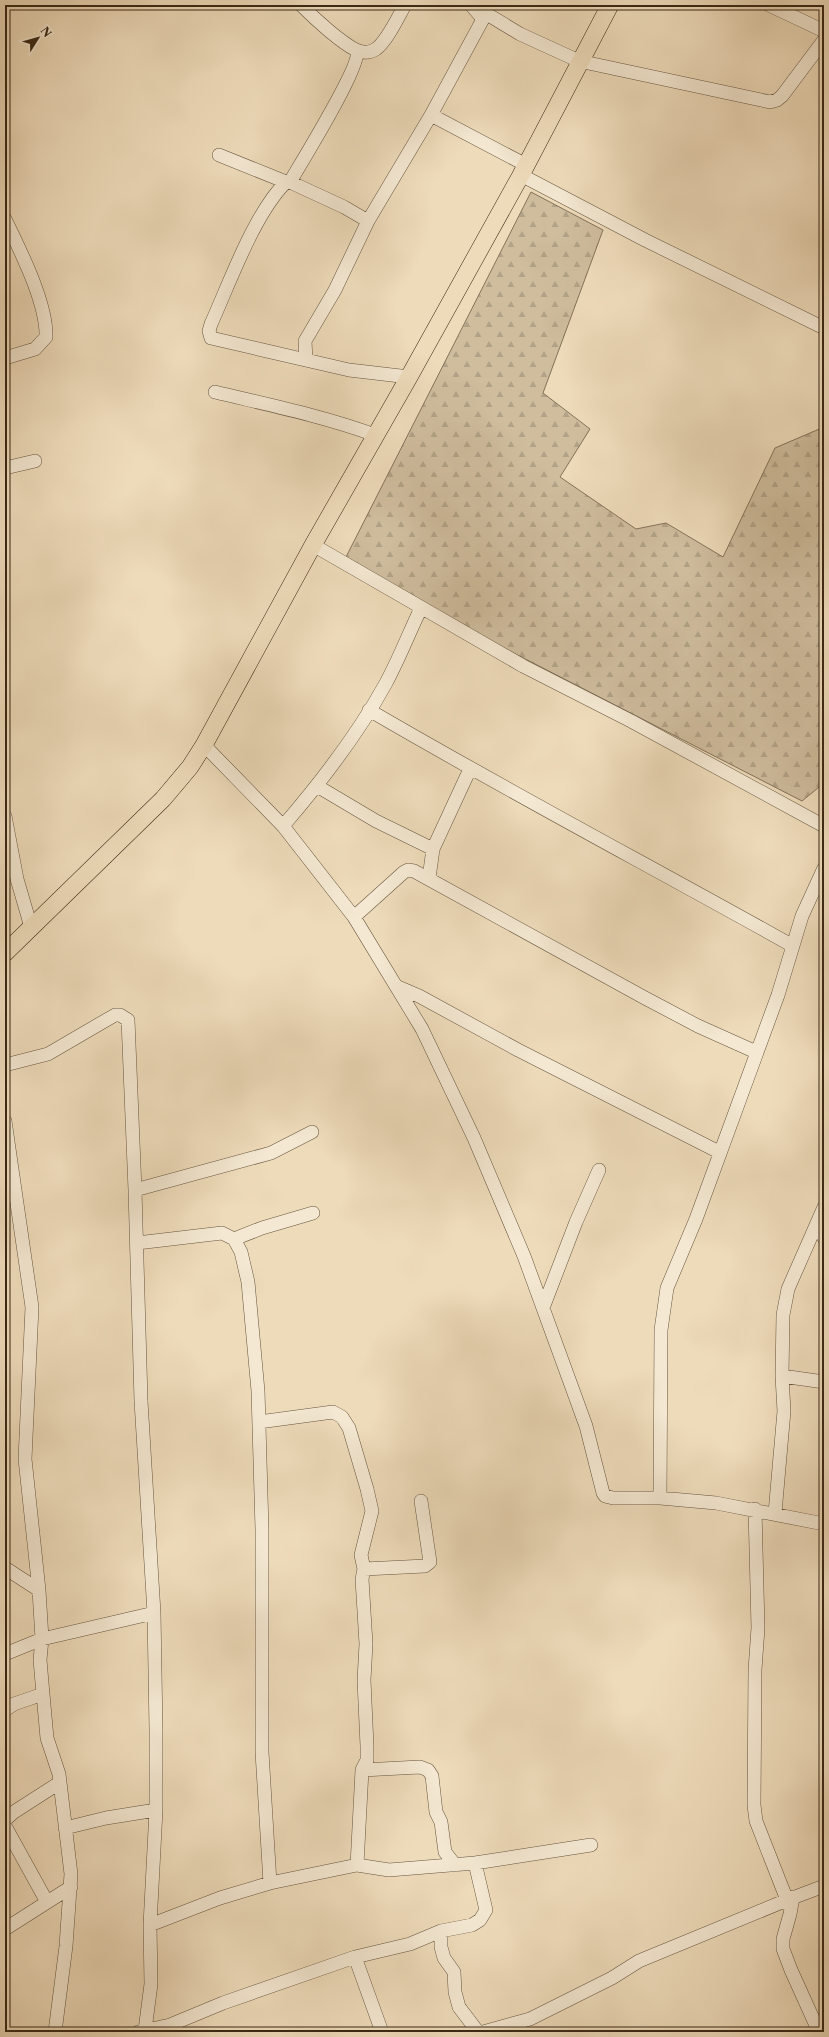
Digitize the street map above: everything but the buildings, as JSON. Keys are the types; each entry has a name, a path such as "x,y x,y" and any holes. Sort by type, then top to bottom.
{"main road":[{"path":"5,953 163,799 190,767 204,745 313,545 409,377 524,170 610,5"}],"street":[{"path":"301,5 357,50 368,53 378,48 405,5"},
{"path":"472,5 520,34 580,61 774,101 782,96 824,40"},
{"path":"306,360 305,341 335,290 368,221 431,115 483,19 472,5"},
{"path":"769,5 824,31"},
{"path":"357,50 354,65 330,115 288,182 274,194 250,238 211,324 209,335 211,338 349,370 409,377"},
{"path":"431,115 645,240 824,328"},
{"path":"219,155 288,182 344,207 368,221"},
{"path":"5,219 26,264 46,324 46,337 35,349 5,358"},
{"path":"215,392 305,413 345,424 375,435"},
{"path":"5,468 35,461"},
{"path":"313,545 523,666 631,721 824,826"},
{"path":"283,826 317,786 369,710 386,683 421,608"},
{"path":"369,710 470,769 793,946"},
{"path":"204,745 283,826 354,917 422,1029 474,1138 524,1256 586,1426 605,1496 613,1498 660,1498 756,1509 824,1524"},
{"path":"429,878 433,849 470,769"},
{"path":"317,786 382,824 433,849"},
{"path":"5,816 17,879 31,927"},
{"path":"660,1498 661,1330 664,1303 668,1288 696,1219 719,1152 778,995 802,916 824,868"},
{"path":"354,917 404,872 408,870 414,871 645,998 698,1026 756,1052"},
{"path":"398,988 419,996 518,1050 719,1152"},
{"path":"5,1065 44,1056 115,1015 124,1017 129,1024 141,1402 154,1613 156,1810 150,1925 151,1984 141,2031 170,2025 223,2003 355,1957 410,1944 440,1931 472,1924 480,1920 486,1910 475,1863"},
{"path":"5,1121 32,1307 25,1459 39,1590 42,1639 40,1660 47,1738 59,1774 70,1888 66,1946 55,2032"},
{"path":"135,1190 271,1154 312,1132"},
{"path":"543,1308 576,1222 599,1170"},
{"path":"775,1513 784,1411 782,1376 783,1315 788,1289 824,1207"},
{"path":"234,1239 262,1228 313,1213"},
{"path":"817,1224 824,1238"},
{"path":"137,1243 222,1234 234,1239 241,1252 248,1282 258,1391 262,1529 262,1752 270,1883"},
{"path":"782,1376 824,1382"},
{"path":"259,1422 333,1412 342,1417 349,1428 372,1510 361,1555 364,1569 362,1579 366,1644 364,1680 367,1760 362,1770 357,1865"},
{"path":"364,1569 425,1566 430,1562 421,1501"},
{"path":"756,1509 758,1628 754,1670 754,1805 756,1821 790,1899 790,1914 783,1939 783,1949 819,2032"},
{"path":"5,1568 39,1590"},
{"path":"5,1654 42,1639 154,1613"},
{"path":"5,1710 14,1704 43,1694"},
{"path":"362,1770 420,1767 428,1770 432,1776 436,1812 441,1822 445,1852 455,1865"},
{"path":"5,1820 14,1812 59,1783"},
{"path":"65,1828 106,1818 156,1810"},
{"path":"5,1826 47,1902"},
{"path":"150,1925 220,1898 270,1883 357,1865 389,1870 455,1865 591,1845"},
{"path":"483,2032 530,2019 612,1978 639,1961 824,1886"},
{"path":"5,1929 70,1888"},
{"path":"440,1931 441,1947 444,1958 454,1972 455,1992 459,2007 478,2032"},
{"path":"355,1957 382,2032"}],"green space":[{"path":"531,192 603,230 543,393 590,429 560,477 636,529 666,523 723,557 775,448 824,427 824,783 802,801 498,645 346,557"}]}
